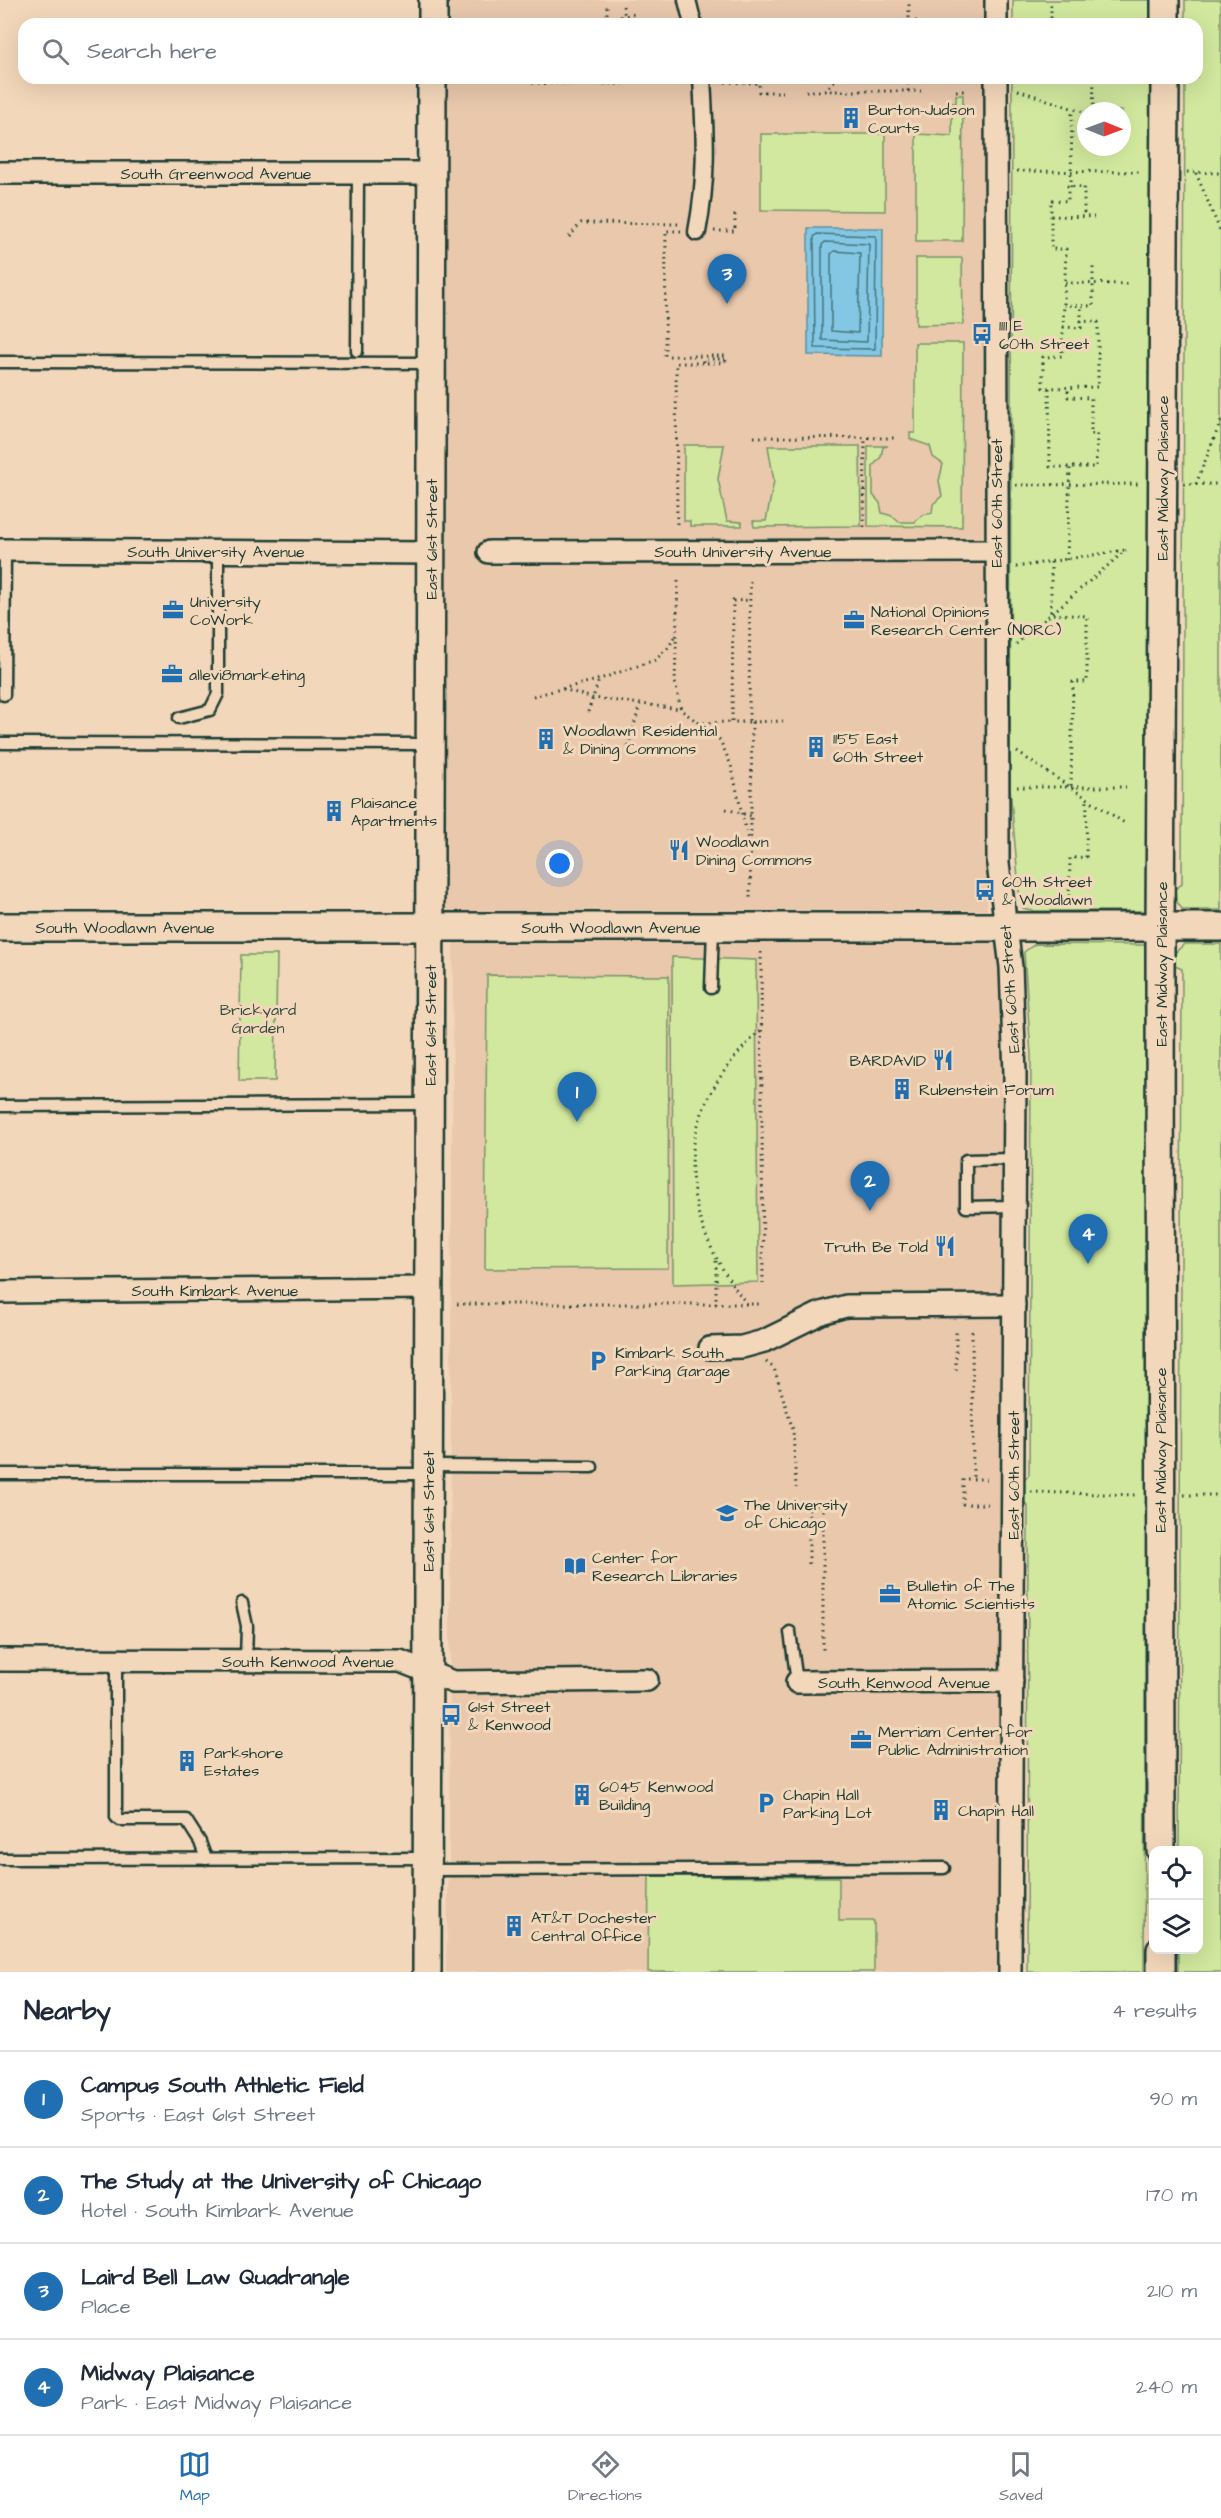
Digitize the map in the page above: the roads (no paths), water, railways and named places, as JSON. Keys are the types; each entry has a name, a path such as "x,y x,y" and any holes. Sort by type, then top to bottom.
{"street":[{"path":"432,18 433,0"},
{"path":"687,0 692,18"},
{"path":"996,0 996,18"},
{"path":"1165,0 1165,18"},
{"name":"East 61st Street","path":"427,1972 432,84"},
{"path":"697,232 704,197 707,144 702,84"},
{"name":"East 60th Street","path":"996,84 998,864 1012,993 1014,1160 1010,1972"},
{"name":"East Midway Plaisance","path":"1161,1846 1160,927 1165,84"},
{"name":"South Greenwood Avenue","path":"0,173 432,173"},
{"name":"South University Avenue","path":"3,550 431,553"},
{"name":"South University Avenue","path":"489,552 996,551"},
{"name":"South Woodlawn Avenue","path":"0,927 1221,927"},
{"name":"South Kimbark Avenue","path":"0,1292 429,1288"},
{"path":"710,1348 742,1347 764,1341 821,1313 846,1306 1014,1305"},
{"name":"South Kenwood Avenue","path":"0,1660 400,1661 453,1682 648,1680"},
{"name":"South Kenwood Avenue","path":"797,1682 1012,1681"},
{"path":"1161,1954 1161,1972"}],"lane":[{"path":"357,351 358,173"},
{"path":"0,362 432,363"},
{"path":"3,550 4,695"},
{"path":"179,718 210,710 218,694 218,551"},
{"path":"0,742 430,744"},
{"path":"711,988 712,927"},
{"path":"0,1106 429,1104"},
{"path":"1014,1160 966,1160 966,1207 1014,1206"},
{"path":"0,1474 592,1467"},
{"path":"242,1603 247,1626 246,1660"},
{"path":"790,1632 797,1682"},
{"path":"116,1660 116,1817 119,1820 186,1820 200,1842 206,1859"},
{"path":"0,1859 206,1859 427,1864 944,1868"}],"water":[{"path":"808,228 883,228 882,356 808,355"}],"place":[{"name":"Burton-Judson Courts","path":"851,118"},
{"name":"Laird Bell Law Quadrangle","path":"727,304"},
{"name":"1111 E 60th Street","path":"982,334"},
{"name":"University CoWork","path":"173,610"},
{"name":"National Opinions Research Center (NORC)","path":"854,620"},
{"name":"allevi8marketing","path":"172,674"},
{"name":"Woodlawn Residential & Dining Commons","path":"546,739"},
{"name":"1155 East 60th Street","path":"816,747"},
{"name":"Plaisance Apartments","path":"334,811"},
{"name":"Woodlawn Dining Commons","path":"679,850"},
{"name":"60th Street & Woodlawn","path":"985,890"},
{"name":"BARDAVID","path":"943,1060"},
{"name":"Rubenstein Forum","path":"902,1089"},
{"name":"Campus South Athletic Field","path":"577,1122"},
{"name":"The Study at the University of Chicago","path":"870,1211"},
{"name":"Truth Be Told","path":"945,1246"},
{"name":"Midway Plaisance","path":"1088,1264"},
{"name":"Kimbark South Parking Garage","path":"598,1361"},
{"name":"The University of Chicago","path":"727,1513"},
{"name":"Center for Research Libraries","path":"575,1566"},
{"name":"Bulletin of The Atomic Scientists","path":"890,1594"},
{"name":"61st Street & Kenwood","path":"451,1715"},
{"name":"Merriam Center for Public Administration","path":"861,1740"},
{"name":"Parkshore Estates","path":"187,1761"},
{"name":"6045 Kenwood Building","path":"582,1795"},
{"name":"Chapin Hall Parking Lot","path":"766,1803"},
{"name":"Chapin Hall","path":"941,1810"},
{"name":"AT&T Dochester Central Office","path":"514,1926"}],"park label":[{"name":"Brickyard Garden","path":"258,1018"}]}
